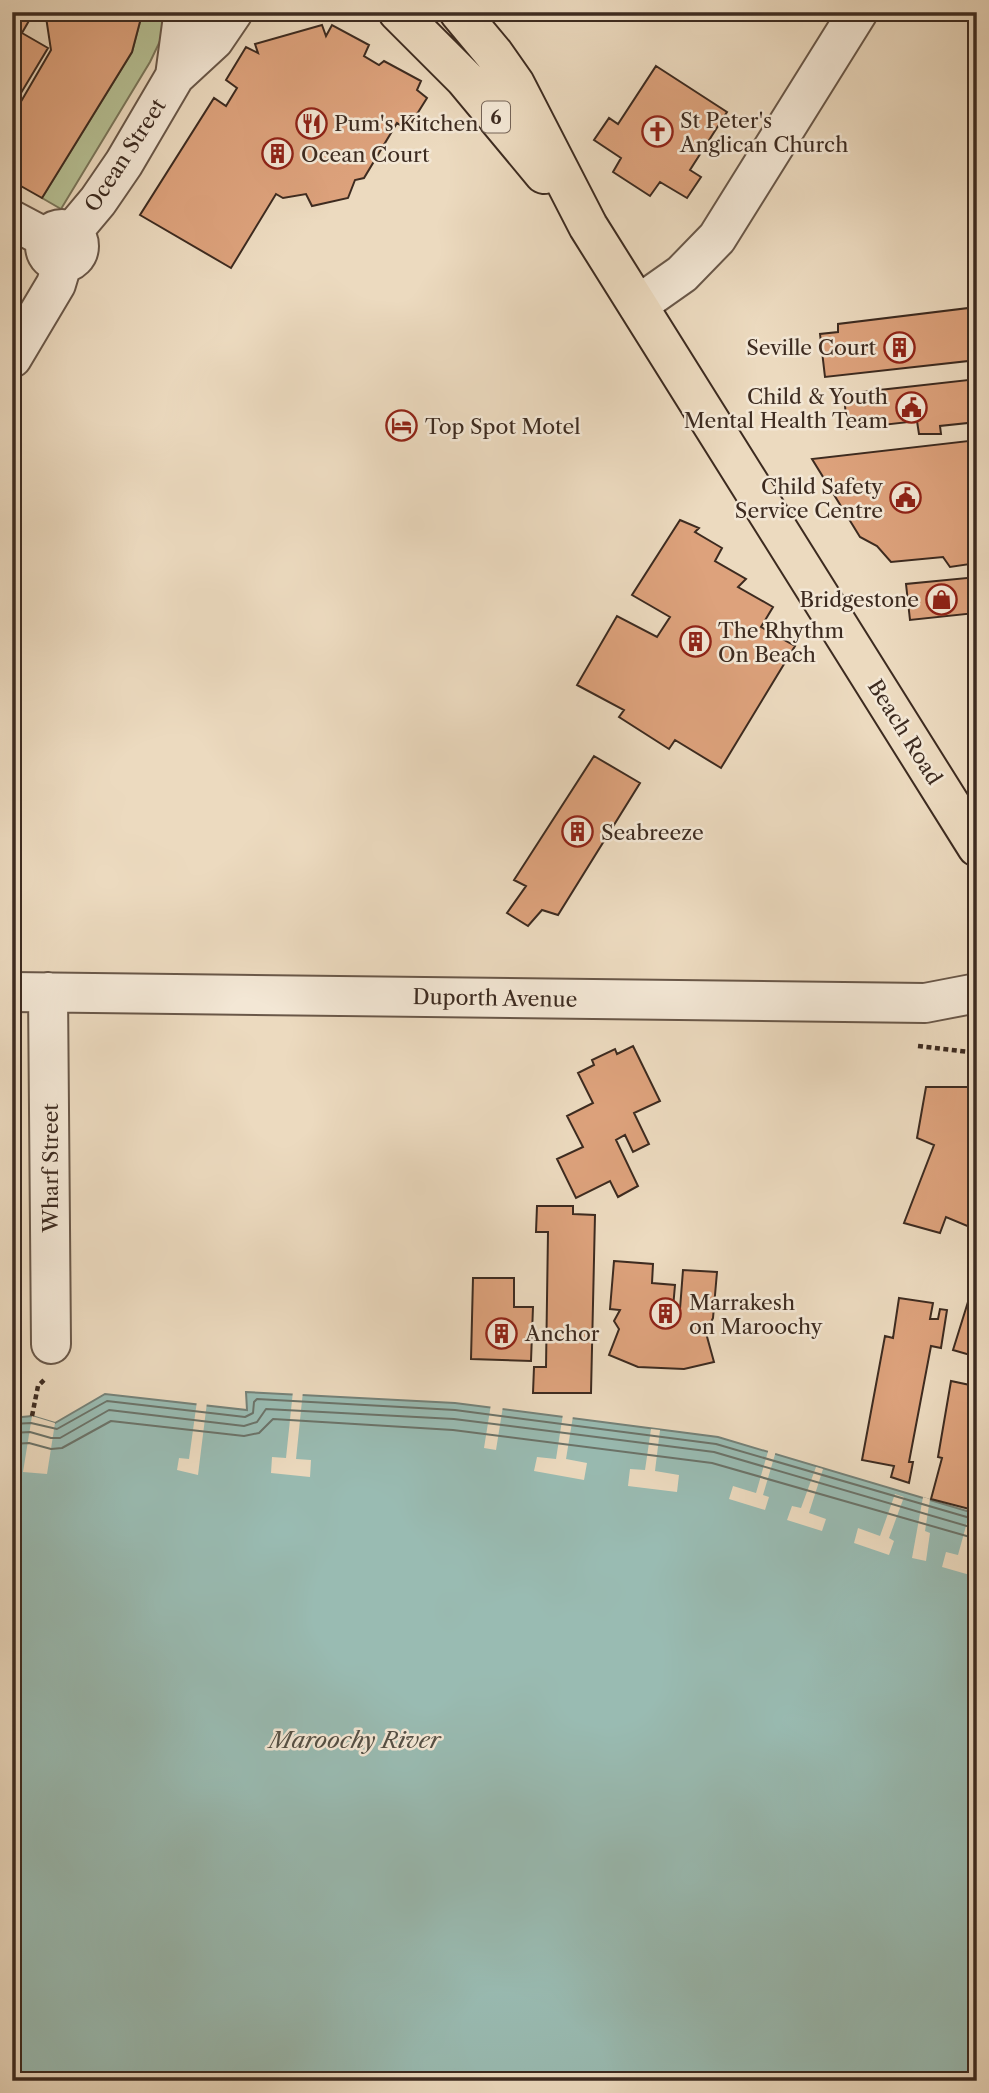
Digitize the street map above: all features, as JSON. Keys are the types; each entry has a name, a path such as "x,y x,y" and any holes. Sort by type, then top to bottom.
{"main road":[{"name":"Beach Road","path":"398,12 465,79 589,226"},
{"name":"Beach Road","path":"459,12 494,54 514,84 589,226 977,847"}],"street":[{"name":"Ocean Street","path":"175,76 182,24 188,12"},
{"name":"Ocean Street","path":"12,358 56,284 60,245 98,201 124,163 175,76 214,40 233,12"},
{"path":"638,305 682,274 717,237 858,12"},
{"path":"12,220 60,245"},
{"name":"Duporth Avenue","path":"30,992 925,1003 977,993"},
{"name":"Wharf Street","path":"30,992 51,1344"},
{"path":"925,1003 977,1018"}],"path":[{"path":"918,1046 977,1053"}],"green space":[{"path":"140,12 174,12 150,62 61,209 42,198 132,52 141,18"}],"water":[{"name":"Maroochy River","path":"246,1392 455,1403 718,1437 977,1514 977,2081 12,2081 12,1418 32,1416 55,1423 105,1394 247,1410"}],"pier":[{"path":"293,1391 303,1391 296,1459 311,1460 310,1477 271,1473 272,1457 286,1458"},
{"path":"197,1401 207,1402 198,1475 177,1470 179,1458 189,1459"},
{"path":"491,1404 503,1406 496,1450 484,1448"},
{"path":"563,1414 573,1416 566,1459 587,1463 584,1480 534,1471 537,1457 556,1459"},
{"path":"32,1416 55,1423 47,1474 23,1472"},
{"path":"651,1429 660,1430 655,1471 679,1475 677,1492 628,1486 630,1469 645,1470"},
{"path":"769,1448 776,1451 763,1495 769,1497 765,1510 729,1499 733,1486 756,1493"},
{"path":"816,1467 823,1469 809,1513 826,1519 822,1531 787,1520 792,1506 801,1508"},
{"path":"895,1494 904,1497 889,1538 894,1541 889,1555 854,1543 858,1528 880,1536"},
{"path":"923,1497 930,1499 925,1531 930,1533 926,1561 912,1558"},
{"path":"971,1508 977,1510 977,1546 973,1560 977,1562 977,1577 942,1567 946,1552 958,1555"}],"building":[{"path":"12,12 34,12 22,33 48,48 12,108"},
{"path":"41,12 140,12 141,18 132,52 42,198 12,181 12,117 51,50 46,17"},
{"name":"Ocean Court","path":"322,25 326,36 332,25 369,45 364,56 379,65 384,61 421,81 417,90 427,98 407,130 397,123 364,178 355,180 348,198 312,206 306,194 283,198 276,194 231,268 140,215 214,98 226,106 237,88 226,80 246,47 258,53 255,44"},
{"name":"St Peter's Anglican Church","path":"656,66 727,112 690,170 701,177 687,198 660,182 650,196 613,172 621,158 594,140 609,118 618,124"},
{"name":"Seville Court","path":"977,307 977,360 825,377 820,334 838,332 838,324"},
{"name":"Child & Youth Mental Health Team","path":"977,379 977,422 940,426 941,434 919,434 917,421 847,429 844,394"},
{"name":"Child Safety Service Centre","path":"977,440 977,563 950,567 943,557 891,562 877,546 860,537 812,459"},
{"name":"The Rhythm On Beach","path":"680,520 699,528 695,532 722,548 715,561 746,579 738,587 773,607 761,627 795,646 721,768 675,740 669,749 619,717 624,710 577,685 617,616 657,637 670,617 632,595"},
{"name":"Bridgestone","path":"977,577 977,628 975,613 910,620 906,584"},
{"name":"Seabreeze","path":"594,756 640,783 558,915 542,910 528,926 507,913 526,886 514,880"},
{"path":"633,1046 660,1101 634,1113 649,1144 633,1152 625,1135 616,1140 638,1186 618,1197 610,1181 576,1198 557,1159 583,1147 567,1116 593,1103 578,1073 594,1065 592,1060 615,1049 617,1054"},
{"path":"926,1087 977,1087 977,1230 946,1217 940,1233 904,1223 934,1145 917,1138"},
{"path":"537,1206 573,1206 573,1214 595,1215 591,1393 533,1393 534,1367 546,1367 548,1232 536,1232"},
{"name":"Marrakesh on Maroochy","path":"614,1261 653,1264 652,1283 675,1285 673,1308 680,1309 683,1270 717,1272 713,1318 706,1333 714,1362 684,1369 638,1367 609,1355 619,1329 614,1321 620,1310 610,1309"},
{"path":"977,1273 977,1357 953,1350"},
{"name":"Anchor","path":"473,1278 514,1278 514,1307 533,1307 531,1361 471,1359"},
{"path":"899,1298 933,1303 930,1319 938,1319 940,1309 947,1310 941,1348 931,1346 909,1462 913,1462 909,1483 891,1477 894,1466 862,1460 885,1336 893,1338"},
{"path":"973,1370 977,1370 977,1511 931,1499 942,1458 938,1457 951,1381 970,1385"}],"place":[{"name":"Pum's Kitchen","path":"311,123"},
{"name":"St Peter's Anglican Church","path":"657,132"},
{"name":"Ocean Court","path":"278,154"},
{"name":"Seville Court","path":"899,347"},
{"name":"Child & Youth Mental Health Team","path":"911,408"},
{"name":"Top Spot Motel","path":"402,426"},
{"name":"Child Safety Service Centre","path":"906,498"},
{"name":"Bridgestone","path":"942,599"},
{"name":"The Rhythm On Beach","path":"695,642"},
{"name":"Seabreeze","path":"578,832"},
{"name":"Marrakesh on Maroochy","path":"666,1314"},
{"name":"Anchor","path":"502,1333"}]}
